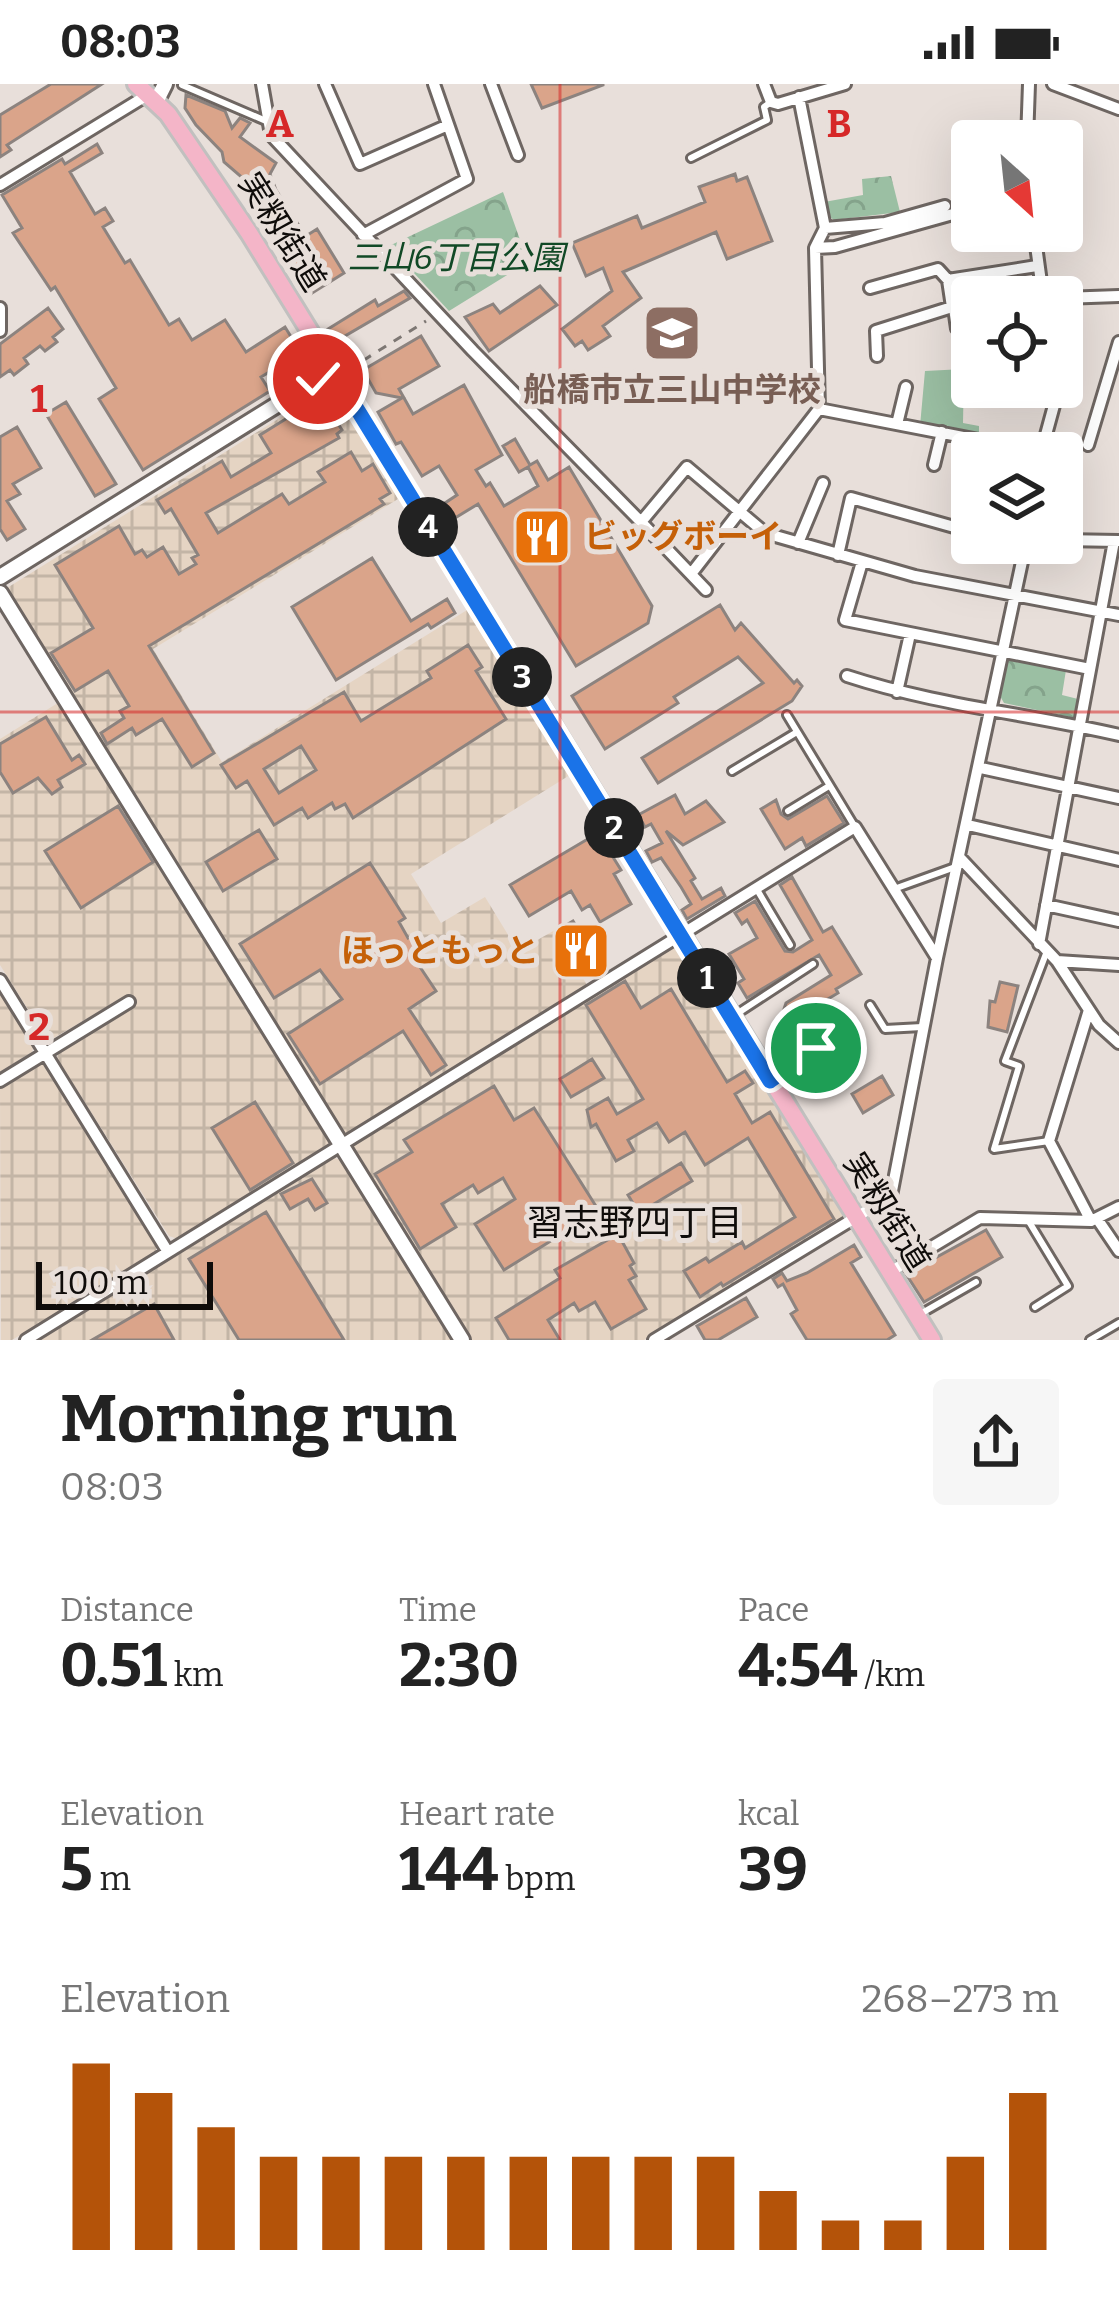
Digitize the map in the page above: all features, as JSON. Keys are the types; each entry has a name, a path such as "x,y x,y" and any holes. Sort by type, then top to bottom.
{"main road":[{"name":"実籾街道","path":"152,91 340,370 680,935 932,1340"}],"street":[{"path":"262,84 271,135 706,590"},
{"path":"325,84 359,164 448,125"},
{"path":"363,235 467,179 434,84"},
{"path":"490,84 518,155"},
{"path":"764,84 771,103 844,84"},
{"path":"1028,120 1029,84"},
{"path":"1053,84 1119,109"},
{"path":"0,185 152,91"},
{"path":"691,574 819,409 815,248 825,228 800,98"},
{"path":"825,228 884,223 945,206"},
{"path":"815,248 835,247 951,215"},
{"path":"1036,252 1039,276"},
{"path":"948,280 1037,266"},
{"path":"870,288 938,268 948,280 951,300"},
{"path":"1083,297 1119,296"},
{"path":"877,356 876,331 951,307"},
{"path":"0,308 0,331"},
{"path":"1088,445 1119,342"},
{"path":"0,577 340,370"},
{"path":"897,424 906,387"},
{"path":"819,409 951,434"},
{"path":"934,465 942,432"},
{"path":"641,522 687,467 765,533 915,577 1119,615"},
{"path":"797,543 824,483"},
{"path":"838,556 851,498 951,526"},
{"path":"1043,947 1046,905 1116,541 1083,540"},
{"path":"862,562 845,620 1090,669"},
{"path":"654,1340 891,1196 922,1027 1022,564"},
{"path":"0,593 462,1340"},
{"path":"897,692 910,634"},
{"path":"848,676 897,692 1119,735"},
{"path":"981,768 1119,798"},
{"path":"968,825 1119,860"},
{"path":"26,1340 855,827 937,958"},
{"path":"959,862 1057,961 1089,1010 1119,1043"},
{"path":"1046,905 1119,921"},
{"path":"1057,961 1119,965"},
{"path":"0,980 168,1252"},
{"path":"0,1081 129,1002"},
{"path":"1089,1010 1049,1141 1095,1220 1119,1251"},
{"path":"890,1272 980,1217 1095,1220 1119,1207"}],"lane":[{"path":"182,85 266,121"},
{"path":"691,158 767,120 764,107 771,103"},
{"path":"787,715 855,827"},
{"path":"732,771 797,732"},
{"path":"788,811 829,786"},
{"path":"894,889 959,862"},
{"path":"756,888 790,945"},
{"path":"1043,947 1005,1061 1019,1066 994,1149 1049,1141"},
{"path":"731,1017 813,964"},
{"path":"870,1005 884,1029 922,1027"},
{"path":"770,1081 816,1048"},
{"path":"1028,1220 1068,1286 1036,1307"},
{"path":"917,1316 976,1282"},
{"path":"1090,1340 1119,1323"}],"path":[{"path":"340,370 432,316"}],"shaded area":[{"path":"320,393 336,398 398,499 153,649 222,762 467,610 570,775 411,874 441,923 485,897 518,951 555,930 587,985 347,1134 341,1133 7,588"},
{"path":"61,701 330,1140 326,1150 178,1239 169,1236 57,1058 59,1051 133,1006 127,995 52,1039 46,1038 0,965 0,739"},
{"path":"676,945 844,1217 644,1340 471,1340 353,1144"},
{"path":"0,991 34,1045 32,1052 0,1072"},
{"path":"40,1064 47,1066 157,1244 155,1254 12,1340 1,1340 0,1089"},
{"path":"331,1157 341,1160 453,1340 40,1340"}],"green space":[{"path":"891,176 900,212 834,220 827,215 824,202 863,195 862,179"},
{"name":"三山6丁目公園","path":"503,192 528,262 449,311 389,246"},
{"path":"951,370 951,408 963,408 963,423 979,426 979,432 920,426 925,371"},
{"path":"1011,658 1066,670 1062,695 1082,700 1081,713 1074,718 1004,703 1000,696"}],"building":[{"path":"51,84 102,84 7,145 11,150 0,157 0,115"},
{"path":"531,84 603,84 603,85 542,108"},
{"path":"186,95 225,111 232,128 240,118 250,123 240,137 276,163 270,174 298,224 281,240 259,212 273,204 224,162 222,152 185,108"},
{"path":"97,144 102,153 70,172 95,214 105,208 113,221 103,227 125,263 130,260 169,325 179,319 192,340 225,320 246,352 285,327 301,353 261,377 270,391 143,470 99,399 116,388 55,287 51,290 13,233 22,228 2,195"},
{"path":"735,174 737,181 747,177 772,241 727,259 716,232 623,272 641,298 603,326 610,336 588,350 582,341 575,346 562,329 612,291 603,268 586,276 572,243 637,216 642,228 705,202 699,187"},
{"path":"317,229 344,273 309,295 282,251"},
{"path":"540,286 557,305 489,351 465,317 493,304 500,313"},
{"path":"404,291 410,298 338,340 332,337 328,329 375,300 378,306"},
{"path":"48,308 63,329 53,337 57,342 45,351 40,346 24,358 28,364 14,375 10,370 0,377 0,344"},
{"path":"421,336 439,366 399,389 413,414 464,385 502,455 476,470 504,506 538,486 528,467 519,472 503,446 515,439 530,465 537,461 548,480 569,467 652,606 648,623 576,666 478,504 455,518 445,503 457,495 439,466 422,476 401,442 396,444 378,412 402,398 376,393 363,370"},
{"path":"321,397 342,430 339,438 206,513 218,533 282,494 289,504 325,482 318,472 351,452 362,471 373,464 390,493 380,499 384,504 149,646 214,753 192,767 162,719 136,735 132,728 107,744 101,733 124,718 120,711 129,706 108,671 75,691 51,653 93,628 55,565 119,526 135,554 142,550 147,557 163,547 179,574 196,564 192,558 198,555 171,509 165,513 157,500 222,461 231,477 271,453 260,435"},
{"path":"66,402 116,484 95,496 46,414"},
{"path":"17,427 41,468 13,484 20,494 7,501 25,529 7,540 0,529 0,437"},
{"path":"372,558 411,621 447,599 455,613 431,628 428,624 336,680 292,607"},
{"path":"720,605 735,630 741,623 794,683 797,680 802,686 792,701 658,783 642,758 763,683 738,657 674,697 678,703 605,749 572,696"},
{"path":"468,645 482,667 476,671 506,719 353,818 345,804 335,809 332,803 308,818 302,808 274,825 247,781 236,788 221,765 344,692 361,721 431,678 427,671","holes":["301,746 316,770 279,793 264,769"]},
{"path":"46,717 72,760 79,755 85,764 58,780 62,787 52,794 38,778 13,793 0,772 0,744"},
{"path":"675,795 685,814 706,801 724,822 683,845 666,831 695,878 691,881 702,899 721,888 725,896 687,919 682,910 691,904 661,858 652,862 646,851 662,843 651,824 645,827 638,815"},
{"path":"827,796 844,823 806,846 802,838 785,849 761,809 776,800 788,819"},
{"path":"118,806 153,862 81,908 45,851"},
{"path":"259,830 277,859 223,891 206,862"},
{"path":"598,833 621,870 614,874 631,904 600,922 590,905 582,910 571,891 529,916 510,885"},
{"path":"370,863 405,918 399,922 408,938 413,935 421,947 412,955 436,991 409,1009 446,1065 431,1075 403,1031 320,1084 288,1034 342,999 320,970 274,998 240,944"},
{"path":"792,877 823,932 832,927 861,974 791,1021 786,1003 831,975 819,955 747,998 738,983 744,979 729,954 757,938 747,920 742,924 735,913 755,901 785,951 793,952 812,940 780,885"},
{"path":"573,921 600,965 585,974 558,930"},
{"path":"625,981 641,1008 671,989 727,1082 745,1071 753,1083 735,1094 752,1123 770,1112 834,1219 700,1297 684,1271 742,1242 745,1248 795,1217 748,1138 705,1165 685,1132 669,1142 657,1123 628,1140 634,1151 616,1161 596,1124 591,1127 587,1110 608,1098 617,1114 643,1099 586,1005"},
{"path":"1000,982 1018,986 1007,1032 988,1027 990,1001 995,1002"},
{"path":"592,1059 604,1078 571,1097 560,1079"},
{"path":"882,1076 893,1095 863,1113 852,1094"},
{"path":"494,1086 514,1120 534,1108 599,1211 504,1270 475,1224 515,1199 503,1178 478,1193 473,1185 442,1204 456,1227 420,1249 375,1174 412,1152 404,1140"},
{"path":"255,1102 293,1163 250,1190 212,1128"},
{"path":"681,1163 692,1181 639,1213 628,1195"},
{"path":"312,1179 327,1203 315,1210 308,1199 290,1209 281,1194"},
{"path":"266,1212 344,1340 239,1340 189,1259"},
{"path":"986,1230 1002,1257 924,1302 906,1274"},
{"path":"618,1234 634,1263 630,1266 636,1276 629,1280 646,1309 611,1329 595,1302 579,1311 574,1303 548,1320 560,1340 509,1340 496,1318 560,1278 555,1270"},
{"path":"854,1245 861,1257 851,1263 895,1335 887,1340 807,1340 791,1314 797,1310 783,1284 778,1287 773,1279 782,1273 787,1281 807,1273"},
{"path":"746,1298 757,1317 718,1340 705,1340 697,1326"},
{"path":"154,1304 174,1340 92,1340"}],"place":[{"name":"船橋市立三山中学校","path":"672,333"},
{"name":"ビッグボーイ","path":"542,537"},
{"name":"ほっともっと","path":"581,951"}],"district":[{"name":"習志野四丁目","path":"635,1223"}],"route":[{"path":"318,379 333,370 770,1081 816,1048"}]}
